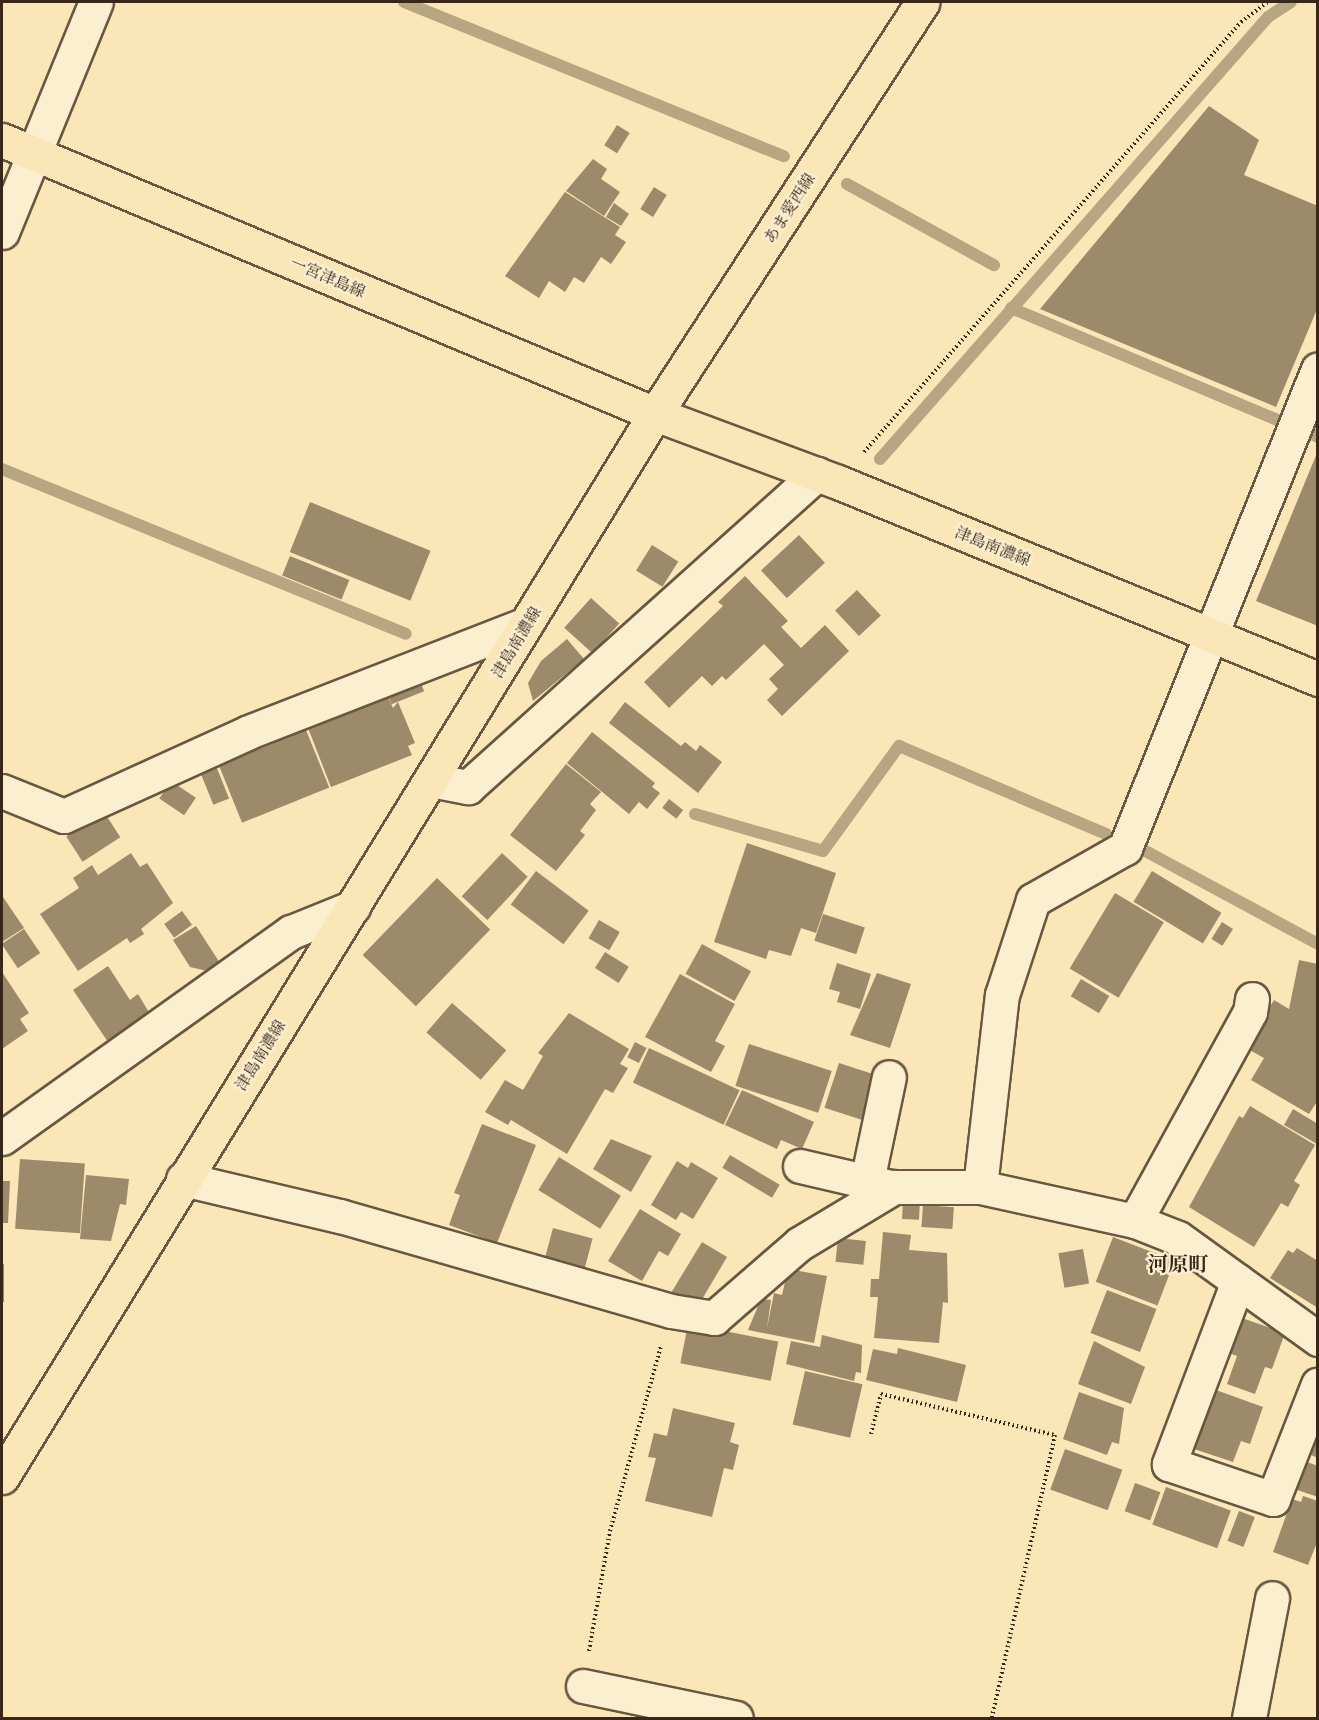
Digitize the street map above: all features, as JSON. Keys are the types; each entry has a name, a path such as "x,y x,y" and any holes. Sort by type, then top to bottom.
{"main road":[{"name":"あま愛西線","path":"655,414 923,2"},
{"name":"一宮津島線","path":"2,140 655,414"},
{"name":"津島南濃線","path":"2,1476 655,414 828,478 1317,679"}],"street":[{"path":"2,232 96,2"},
{"path":"980,1186 1002,995 1033,900 1125,848 1208,634 1317,369"},
{"path":"431,780 468,787 828,478"},
{"path":"2,791 64,816 249,732 526,624"},
{"path":"2,1138 291,932 353,907"},
{"path":"1135,1221 1250,1012 1252,999"},
{"path":"183,1179 340,1216 671,1311 714,1318 799,1244 880,1184 889,1077"},
{"path":"800,1166 880,1184 980,1186 1135,1221 1178,1238 1317,1339"},
{"path":"1238,1281 1169,1464 1273,1499 1317,1384"},
{"path":"1249,1719 1272,1598"},
{"path":"583,1686 736,1719"}],"path":[{"path":"828,478 1241,22 1268,2"},
{"path":"583,1686 610,1531 671,1311"},
{"path":"871,1434 881,1394 1055,1435 992,1719"}],"building":[{"path":"1209,106 1259,140 1244,175 1318,206 1318,307 1276,407 1040,309"},
{"path":"617,125 630,133 617,153 604,145"},
{"path":"593,159 607,169 601,179 620,192 604,216 566,191"},
{"path":"654,187 667,195 653,217 640,209"},
{"path":"565,192 620,227 615,235 626,242 611,264 601,257 584,283 574,277 565,292 549,281 539,298 505,276"},
{"path":"614,203 629,214 621,226 606,217"},
{"path":"1318,453 1318,626 1256,601"},
{"path":"310,502 431,551 410,601 290,552"},
{"path":"799,535 825,563 787,598 761,570"},
{"path":"652,545 678,561 662,587 636,570"},
{"path":"290,556 349,580 341,599 282,575"},
{"path":"745,576 788,621 781,627 801,648 825,625 849,651 782,716 767,700 778,689 769,679 784,665 764,644 726,680 722,676 712,686 702,676 669,708 644,682 723,606 718,602"},
{"path":"857,590 881,616 859,636 835,610"},
{"path":"591,598 619,623 592,653 564,628"},
{"path":"567,639 584,659 533,701 528,683 541,661"},
{"path":"420,681 424,691 392,704 388,694"},
{"path":"388,696 393,708 398,702 415,743 408,746 412,755 331,787 308,728"},
{"path":"625,702 681,746 685,742 696,751 700,745 722,762 698,793 609,723"},
{"path":"306,730 329,787 242,823 219,765"},
{"path":"592,732 655,783 652,787 660,793 647,809 639,802 629,814 567,763"},
{"path":"566,764 601,792 590,804 596,810 580,831 585,835 556,871 510,835"},
{"path":"216,766 229,798 213,805 200,772"},
{"path":"171,781 196,798 184,815 159,798"},
{"path":"669,799 683,810 676,819 662,808"},
{"path":"104,812 120,837 83,862 66,837"},
{"path":"747,843 836,873 816,933 801,928 791,956 769,950 766,959 714,942"},
{"path":"131,853 140,867 147,863 173,903 141,929 144,934 130,943 127,938 78,971 40,914 79,888 73,878 92,865 98,875"},
{"path":"502,853 528,877 487,920 462,896"},
{"path":"536,871 589,911 563,944 511,905"},
{"path":"1152,871 1221,913 1203,944 1133,902"},
{"path":"437,878 490,929 416,1006 363,955"},
{"path":"1115,893 1164,922 1119,998 1070,968"},
{"path":"2,898 24,928 2,942"},
{"path":"182,911 192,925 174,938 164,924"},
{"path":"823,914 865,928 856,954 814,941"},
{"path":"599,920 620,932 609,950 588,938"},
{"path":"1222,922 1233,929 1222,946 1211,939"},
{"path":"196,926 220,963 207,971 190,967 173,940"},
{"path":"24,929 40,953 18,968 2,944"},
{"path":"702,944 751,971 734,1001 686,974"},
{"path":"605,952 629,967 619,983 595,968"},
{"path":"1299,960 1318,964 1318,1100 1309,1114 1251,1080 1264,1058 1246,1048 1274,1000 1289,1009"},
{"path":"837,963 871,974 860,1009 837,1002 840,992 829,989"},
{"path":"108,966 130,1000 138,994 150,1014 108,1042 73,990"},
{"path":"2,972 29,1013 20,1019 28,1031 2,1049"},
{"path":"877,973 911,984 890,1048 850,1035"},
{"path":"680,974 735,1004 715,1041 725,1046 711,1072 645,1037"},
{"path":"1081,979 1109,996 1099,1013 1071,996"},
{"path":"452,1003 506,1050 481,1080 426,1032"},
{"path":"569,1013 629,1049 620,1064 628,1068 613,1093 605,1089 567,1154 511,1120 508,1125 485,1112 505,1080 523,1090 543,1056 538,1053"},
{"path":"635,1042 647,1048 639,1063 627,1057"},
{"path":"749,1044 832,1071 818,1113 735,1086"},
{"path":"649,1048 740,1090 724,1125 633,1082"},
{"path":"839,1063 876,1075 862,1120 824,1108"},
{"path":"742,1090 814,1122 802,1149 781,1140 777,1149 725,1125"},
{"path":"1250,1106 1315,1145 1294,1181 1300,1185 1288,1207 1281,1203 1254,1247 1189,1207 1239,1116 1243,1118"},
{"path":"1293,1109 1318,1124 1318,1152 1317,1144 1284,1125"},
{"path":"482,1124 536,1145 497,1243 449,1225 460,1195 454,1193"},
{"path":"611,1139 652,1156 631,1192 593,1169"},
{"path":"730,1155 780,1185 772,1198 722,1168"},
{"path":"559,1157 621,1196 600,1229 538,1190"},
{"path":"20,1159 85,1164 80,1233 15,1229"},
{"path":"677,1161 688,1168 691,1162 718,1178 693,1219 681,1212 676,1220 651,1205"},
{"path":"86,1175 129,1179 126,1205 120,1204 111,1241 80,1239"},
{"path":"2,1181 10,1181 8,1223 2,1223"},
{"path":"903,1200 920,1201 919,1220 902,1219"},
{"path":"923,1205 954,1207 952,1229 921,1227"},
{"path":"640,1209 681,1234 668,1256 659,1251 642,1281 608,1261"},
{"path":"553,1228 593,1239 584,1271 544,1261"},
{"path":"883,1232 911,1235 909,1250 947,1253 948,1303 943,1302 939,1343 874,1338 878,1297 870,1297 871,1279 879,1279"},
{"path":"1113,1237 1175,1261 1157,1305 1096,1282"},
{"path":"838,1238 866,1241 863,1265 835,1262"},
{"path":"702,1242 727,1257 701,1301 671,1293"},
{"path":"1297,1248 1318,1261 1318,1308 1270,1278 1288,1250 1293,1253"},
{"path":"1083,1249 1089,1283 1064,1288 1058,1253"},
{"path":"2,1264 4,1264 4,1302 2,1302"},
{"path":"788,1269 827,1276 814,1343 748,1330 761,1299 771,1300 767,1328 774,1293 782,1295"},
{"path":"1107,1290 1156,1309 1140,1352 1091,1333"},
{"path":"1242,1318 1285,1333 1272,1369 1265,1367 1255,1394 1227,1384 1237,1356 1229,1353"},
{"path":"688,1324 778,1342 771,1381 680,1363"},
{"path":"822,1335 862,1345 861,1373 856,1372 854,1381 786,1364 791,1341 820,1347"},
{"path":"1094,1341 1145,1367 1131,1404 1078,1384"},
{"path":"898,1348 966,1365 957,1402 866,1380 873,1349 897,1354"},
{"path":"805,1371 862,1384 850,1438 793,1425"},
{"path":"1216,1390 1263,1407 1250,1444 1241,1441 1233,1462 1194,1449"},
{"path":"1079,1392 1124,1408 1119,1444 1112,1442 1107,1455 1063,1439"},
{"path":"673,1408 735,1423 730,1442 739,1445 733,1470 724,1468 712,1517 645,1501 656,1458 648,1457 654,1433 667,1436"},
{"path":"1318,1438 1318,1458 1311,1455"},
{"path":"1065,1449 1122,1470 1108,1510 1050,1489"},
{"path":"1307,1462 1318,1466 1318,1497 1297,1490"},
{"path":"1135,1483 1160,1492 1150,1520 1125,1511"},
{"path":"1166,1487 1231,1511 1217,1548 1152,1525"},
{"path":"1303,1496 1318,1501 1318,1540 1308,1565 1273,1552 1292,1499 1301,1502"},
{"path":"1239,1511 1255,1517 1243,1547 1228,1541"}],"waterway":[{"path":"404,2 784,156"},
{"path":"880,459 1268,17 1291,2"},
{"path":"847,184 994,265"},
{"path":"1011,308 1278,420"},
{"path":"1312,434 1318,437"},
{"path":"2,469 406,634"},
{"path":"695,814 823,851 899,746 1106,834"},
{"path":"1138,847 1318,944"}],"district":[{"name":"河原町","path":"1178,1264"}]}
